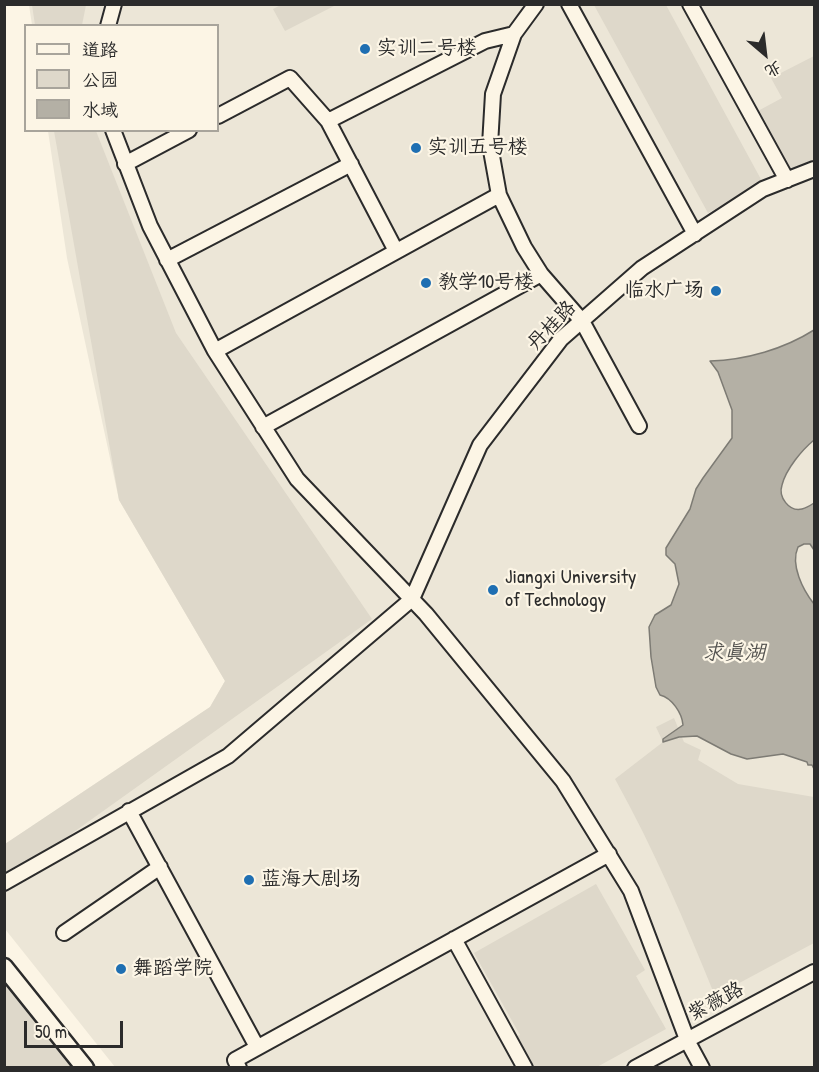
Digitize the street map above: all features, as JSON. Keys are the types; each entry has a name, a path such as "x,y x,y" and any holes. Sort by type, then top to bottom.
{"main road":[{"path":"4,967 85,1068"}],"street":[{"path":"109,24 114,4"},
{"path":"536,4 514,34 493,94 490,145 499,195 524,247 541,274 582,321 639,426"},
{"path":"569,4 695,234"},
{"path":"690,4 787,180"},
{"path":"328,121 485,41 514,34"},
{"path":"219,115 290,78 328,121 396,252"},
{"path":"114,132 150,226 215,351 297,479 426,614 563,781 609,854 631,891 688,1039 702,1068"},
{"path":"125,164 185,132"},
{"path":"167,260 351,164"},
{"name":"丹桂路","path":"412,599 480,445 561,339 642,268 763,189 814,169"},
{"path":"215,351 499,195"},
{"path":"263,427 541,274"},
{"path":"4,883 228,756 412,599"},
{"path":"129,811 257,1047"},
{"path":"239,1068 235,1060 257,1047 609,854"},
{"path":"64,933 160,867"},
{"path":"454,939 525,1068"},
{"name":"紫薇路","path":"635,1068 814,972"}],"shaded area":[{"name":"Jiangxi University of Technology","path":"29,5 814,5 814,1067 115,1067 5,929 5,844 210,707 225,681 119,500 67,258 48,132 219,132 219,24 32,24"}],"green space":[{"path":"32,5 86,5 82,24 35,24"},
{"path":"281,5 336,5 285,31 273,9"},
{"path":"594,5 666,5 763,183 708,213"},
{"path":"814,56 814,161 790,172 756,112 782,98 771,78"},
{"path":"54,132 96,132 176,333 372,619 8,879 5,877 5,844 210,707 225,681 119,500"},
{"path":"674,718 684,742 701,750 698,760 738,784 814,797 814,943 715,996 668,886 615,779 663,742 656,727"},
{"path":"596,884 645,970 636,976 666,1029 597,1067 531,1067 514,1037 520,1035 474,953"},
{"path":"5,982 74,1067 5,1067"}],"water":[{"name":"求真湖","path":"814,330 814,440 791,466 781,490 783,499 793,508 802,509 814,503 814,550 810,544 798,547 796,562 802,585 814,604 814,769 807,762 783,754 747,759 731,754 697,736 679,737 663,742 663,739 683,725 676,707 669,699 660,695 656,687 649,627 655,615 671,605 679,584 675,564 666,555 666,548 690,509 696,489 732,438 732,410 718,372 710,361 764,352 790,343"}],"place":[{"name":"实训二号楼","path":"365,49"},
{"name":"实训五号楼","path":"416,148"},
{"name":"教学10号楼","path":"426,283"},
{"name":"临水广场","path":"716,291"},
{"name":"Jiangxi University of Technology","path":"493,590"},
{"name":"蓝海大剧场","path":"249,880"},
{"name":"舞蹈学院","path":"121,969"}]}
